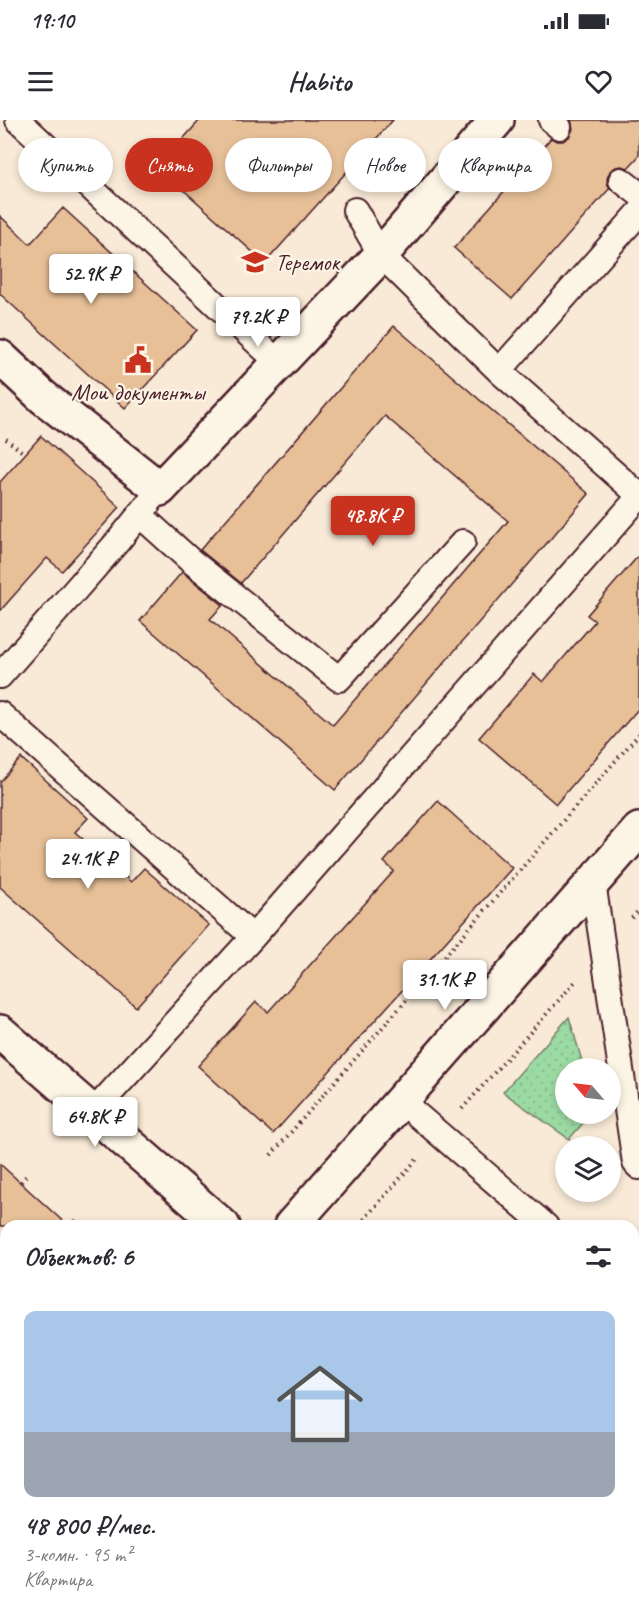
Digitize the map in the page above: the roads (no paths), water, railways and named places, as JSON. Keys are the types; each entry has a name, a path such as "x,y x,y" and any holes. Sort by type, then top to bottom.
{"street":[{"path":"0,357 43,397 160,489 381,255 496,120"},
{"path":"296,1220 639,830"},
{"path":"0,1032 216,1220"}],"lane":[{"path":"18,120 279,363"},
{"path":"93,1112 253,937 639,496 499,371 381,255 355,210"},
{"path":"499,371 639,213"},
{"path":"0,676 160,489"},
{"path":"140,515 191,561 339,679 464,542"},
{"path":"0,714 253,937"},
{"path":"593,882 635,1163 639,1167"},
{"path":"400,1100 539,1220"}],"place":[{"name":"Теремок","path":"255,262"},
{"name":"Мои документы","path":"138,360"}]}
